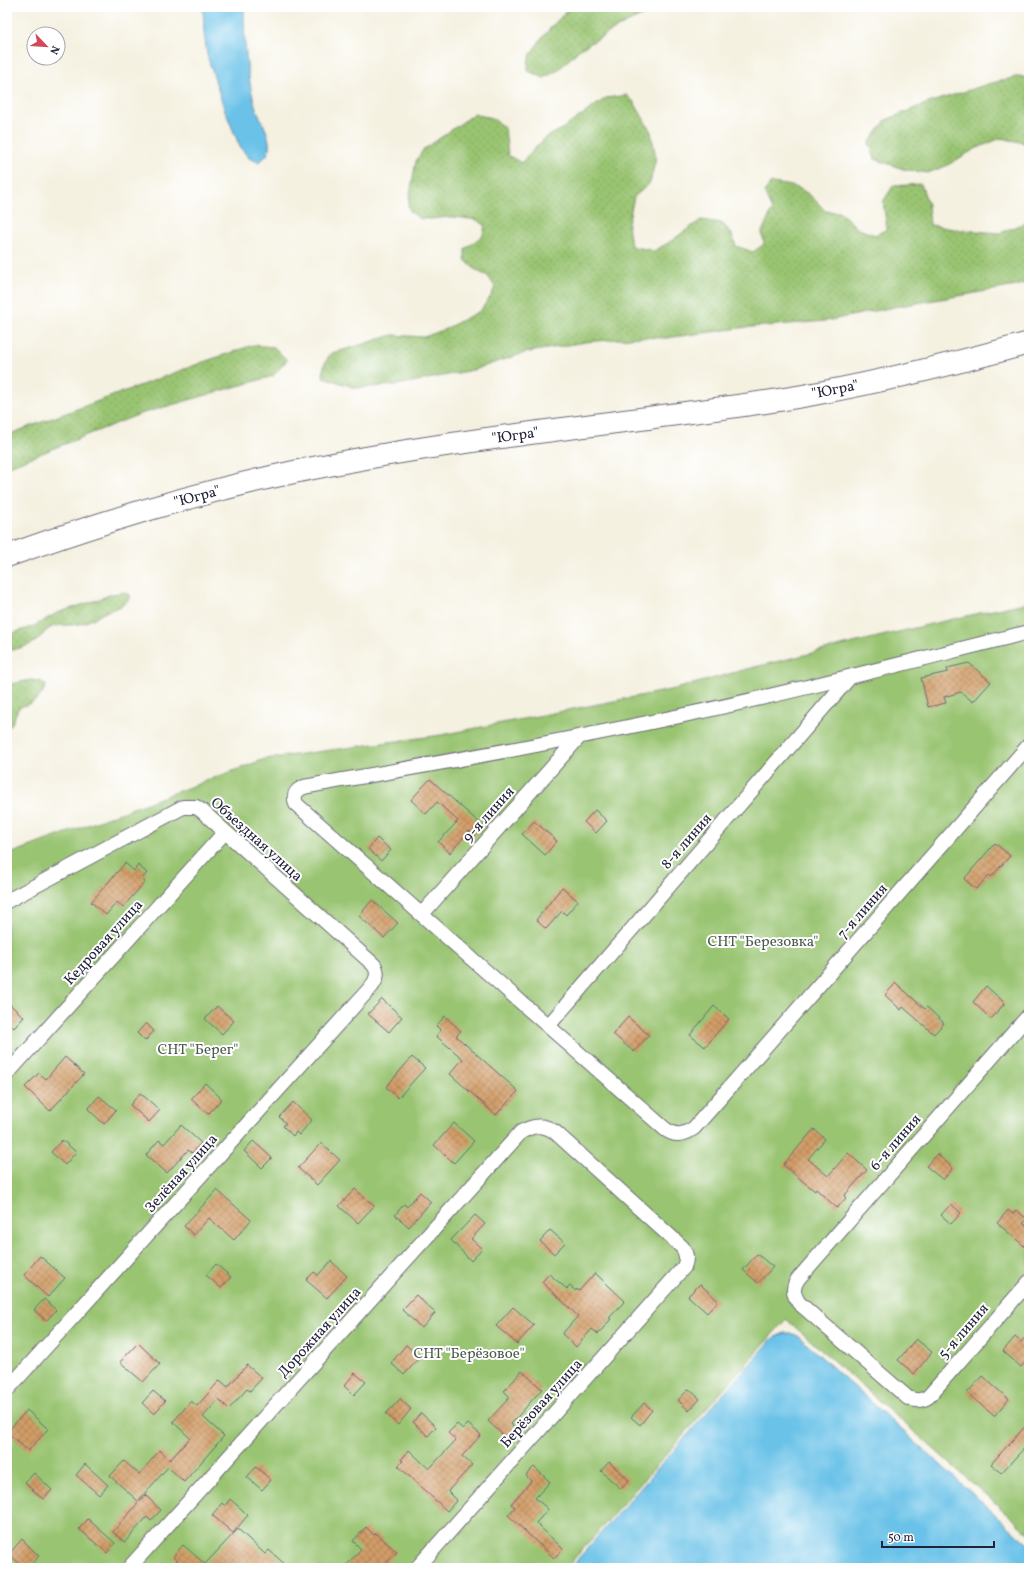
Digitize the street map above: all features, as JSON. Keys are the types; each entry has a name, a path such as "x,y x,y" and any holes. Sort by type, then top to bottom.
{"highway":[{"name":"\"Югра\"","path":"7,556 110,520 240,484 296,472 401,452 491,438 754,404 820,393 955,363 1029,343"}],"street":[{"path":"548,1026 296,804 295,794 298,789 579,737 689,714 850,677 1029,632"},
{"name":"8-я линия","path":"548,1026 850,677"},
{"name":"9-я линия","path":"422,914 579,737"},
{"name":"7-я линия","path":"548,1026 668,1131 679,1135 687,1133 694,1128 1029,745"},
{"name":"Объездная улица","path":"7,901 183,807 196,807 374,965 377,970 377,976"},
{"name":"Кедровая улица","path":"7,1074 225,832"},
{"name":"Зелёная улица","path":"7,1390 372,986 377,976"},
{"name":"6-я линия","path":"921,1400 914,1401 908,1398 800,1302 793,1290 798,1279 1029,1015"},
{"name":"Берёзовая улица","path":"417,1568 684,1267 686,1252 682,1247 555,1132 548,1127 538,1125"},
{"name":"Дорожная улица","path":"129,1568 521,1132 538,1125"},
{"name":"5-я линия","path":"921,1400 928,1397 1029,1282"}],"green space":[{"path":"573,7 661,7 624,24 580,49 558,70 544,78 528,71 529,59 536,46 555,23"},
{"path":"1020,76 1029,79 1029,144 1001,138 975,149 946,166 928,173 903,169 875,159 869,143 886,120 928,103 988,84"},
{"path":"627,95 634,102 651,132 656,158 650,183 634,197 628,224 631,246 654,251 701,220 722,223 731,233 736,246 753,252 764,244 762,232 772,210 764,192 771,183 796,187 802,190 813,198 825,211 840,212 858,229 875,235 887,229 883,202 893,186 921,184 928,204 930,225 960,230 1000,233 1029,221 1029,282 1016,286 894,307 826,321 740,328 666,338 640,337 585,342 524,353 473,370 397,385 356,388 323,377 324,365 330,354 393,335 424,337 443,330 480,311 491,296 495,287 488,276 477,271 465,260 465,249 483,235 485,225 477,220 463,218 419,218 411,212 408,205 416,161 423,150 474,114 492,118 505,128 508,155 521,163 544,139 565,127 606,98"},
{"path":"253,345 274,347 287,360 273,376 140,414 7,467 7,435"},
{"path":"124,592 131,596 122,606 83,623 52,627 33,643 22,648 7,651 7,635 34,626 57,613 112,594"},
{"path":"1029,602 1029,1533 786,1319 566,1568 7,1568 7,855 265,759 441,735 675,689 747,669 931,624"},
{"path":"30,680 40,681 46,685 45,689 36,700 18,709 12,723 7,729 7,685"}],"water":[{"path":"203,7 244,7 245,44 249,81 255,105 267,132 269,143 267,155 258,162 249,158 240,147 224,108 207,55"},
{"path":"784,1333 791,1333 798,1336 1029,1545 1029,1568 570,1568 773,1338"}],"building":[{"path":"969,663 991,682 973,702 961,692 944,697 946,703 928,707 921,678 948,672 947,668"},
{"path":"430,779 483,826 474,836 469,831 450,853 438,842 458,821 437,802 426,814 411,800"},
{"path":"595,810 607,821 596,833 584,822"},
{"path":"534,821 557,841 545,855 522,834"},
{"path":"377,838 391,850 381,861 368,849"},
{"path":"995,843 1010,856 991,877 989,875 976,889 964,879"},
{"path":"125,863 134,871 138,865 147,873 142,879 145,882 123,907 117,902 106,915 91,902"},
{"path":"562,887 578,901 566,915 562,911 546,929 536,920"},
{"path":"372,900 398,923 384,938 359,916"},
{"path":"896,983 925,1009 927,1007 944,1023 934,1034 903,1007 901,1010 885,995"},
{"path":"986,986 1005,1003 991,1019 973,1002"},
{"path":"382,999 402,1017 389,1032 368,1014"},
{"path":"7,1002 24,1017 14,1028 7,1022"},
{"path":"217,1006 234,1021 222,1034 205,1019"},
{"path":"714,1006 729,1019 705,1047 690,1035"},
{"path":"445,1016 461,1031 456,1036 518,1091 496,1115 450,1074 463,1059 436,1036 441,1030 436,1026"},
{"path":"628,1017 649,1035 634,1052 613,1034"},
{"path":"146,1023 154,1031 145,1041 137,1033"},
{"path":"65,1057 84,1074 50,1111 25,1087 39,1073 46,1079"},
{"path":"412,1057 425,1068 398,1098 386,1087"},
{"path":"205,1083 222,1099 208,1114 191,1099"},
{"path":"140,1093 160,1110 149,1122 130,1105"},
{"path":"99,1096 116,1110 104,1124 88,1109"},
{"path":"293,1102 312,1120 299,1135 296,1132 293,1136 283,1126 286,1123 279,1117"},
{"path":"454,1123 474,1141 454,1163 434,1145"},
{"path":"181,1125 201,1143 192,1153 188,1150 167,1173 146,1155 159,1140 164,1144"},
{"path":"814,1129 825,1139 808,1159 828,1176 848,1153 867,1170 844,1196 846,1198 837,1208 816,1189 815,1191 783,1165"},
{"path":"62,1140 76,1152 65,1165 51,1152"},
{"path":"253,1141 272,1158 262,1168 244,1151"},
{"path":"321,1143 340,1160 317,1185 298,1168"},
{"path":"937,1154 953,1168 943,1180 926,1166"},
{"path":"355,1189 374,1206 358,1223 339,1206"},
{"path":"217,1190 251,1220 234,1240 209,1218 194,1235 184,1226"},
{"path":"420,1192 431,1202 409,1227 395,1215 404,1204 407,1207"},
{"path":"951,1204 961,1213 951,1224 941,1215"},
{"path":"1008,1210 1013,1214 1016,1210 1027,1219 1023,1223 1029,1228 1029,1250 997,1223"},
{"path":"475,1215 485,1224 471,1239 482,1249 471,1261 451,1240"},
{"path":"550,1230 565,1243 554,1254 540,1241"},
{"path":"757,1254 773,1267 758,1283 743,1270"},
{"path":"40,1256 65,1278 48,1297 24,1275"},
{"path":"331,1261 347,1276 327,1298 306,1280 314,1272 318,1275"},
{"path":"216,1264 231,1277 221,1288 206,1275"},
{"path":"595,1273 625,1301 609,1318 611,1319 598,1334 592,1329 576,1347 562,1334 578,1316 542,1282 549,1274 567,1289 570,1286 576,1291 577,1289 579,1291"},
{"path":"700,1284 718,1301 707,1313 688,1296"},
{"path":"416,1295 435,1313 422,1328 402,1310"},
{"path":"44,1299 56,1310 46,1321 34,1310"},
{"path":"513,1307 534,1325 517,1344 496,1326"},
{"path":"1029,1333 1029,1358 1021,1367 1003,1351 1015,1337 1021,1342"},
{"path":"916,1339 932,1352 914,1374 898,1360"},
{"path":"138,1343 160,1364 143,1382 120,1362"},
{"path":"406,1345 420,1357 404,1375 391,1363"},
{"path":"247,1365 262,1378 250,1391 247,1389 229,1409 219,1399 203,1417 224,1436 184,1482 168,1467 138,1501 110,1476 124,1461 139,1474 160,1450 170,1460 190,1438 173,1422 191,1401 197,1406 220,1380 228,1387"},
{"path":"522,1371 542,1389 511,1424 516,1429 507,1439 488,1421 510,1397 504,1391"},
{"path":"355,1373 366,1382 354,1395 344,1386"},
{"path":"982,1376 1009,1399 994,1416 967,1393"},
{"path":"689,1389 700,1399 689,1411 678,1400"},
{"path":"153,1391 165,1401 154,1414 142,1403"},
{"path":"400,1399 411,1409 398,1425 386,1414"},
{"path":"644,1403 652,1410 640,1425 631,1417"},
{"path":"27,1410 48,1429 28,1451 7,1432"},
{"path":"421,1413 436,1427 428,1436 413,1422"},
{"path":"1029,1422 1029,1443 1001,1473 991,1464"},
{"path":"457,1424 463,1429 468,1424 481,1435 462,1456 472,1465 448,1491 457,1500 447,1511 398,1466 403,1461 401,1460 409,1450 429,1469 456,1440 448,1433"},
{"path":"609,1462 629,1480 621,1489 601,1471"},
{"path":"85,1464 108,1485 99,1495 76,1475"},
{"path":"256,1467 271,1480 262,1490 247,1477"},
{"path":"534,1467 550,1482 535,1498 548,1509 536,1523 563,1549 554,1558 508,1515 515,1507 511,1504 531,1481 526,1475"},
{"path":"34,1473 52,1490 43,1499 25,1483"},
{"path":"145,1495 161,1510 151,1521 147,1517 125,1542 113,1532"},
{"path":"230,1499 248,1515 233,1533 212,1515 222,1503 225,1506"},
{"path":"88,1519 115,1543 107,1553 79,1529"},
{"path":"366,1527 374,1535 376,1533 397,1552 382,1568 344,1568 361,1549 353,1541"},
{"path":"238,1529 265,1554 269,1550 289,1568 186,1568 173,1557 183,1545 205,1564"},
{"path":"22,1539 39,1556 28,1568 24,1568 9,1554"}],"park label":[{"name":"СНТ \"Березовка\"","path":"763,941"},
{"name":"СНТ \"Берег\"","path":"198,1049"},
{"name":"СНТ \"Берёзовое\"","path":"469,1353"}]}
